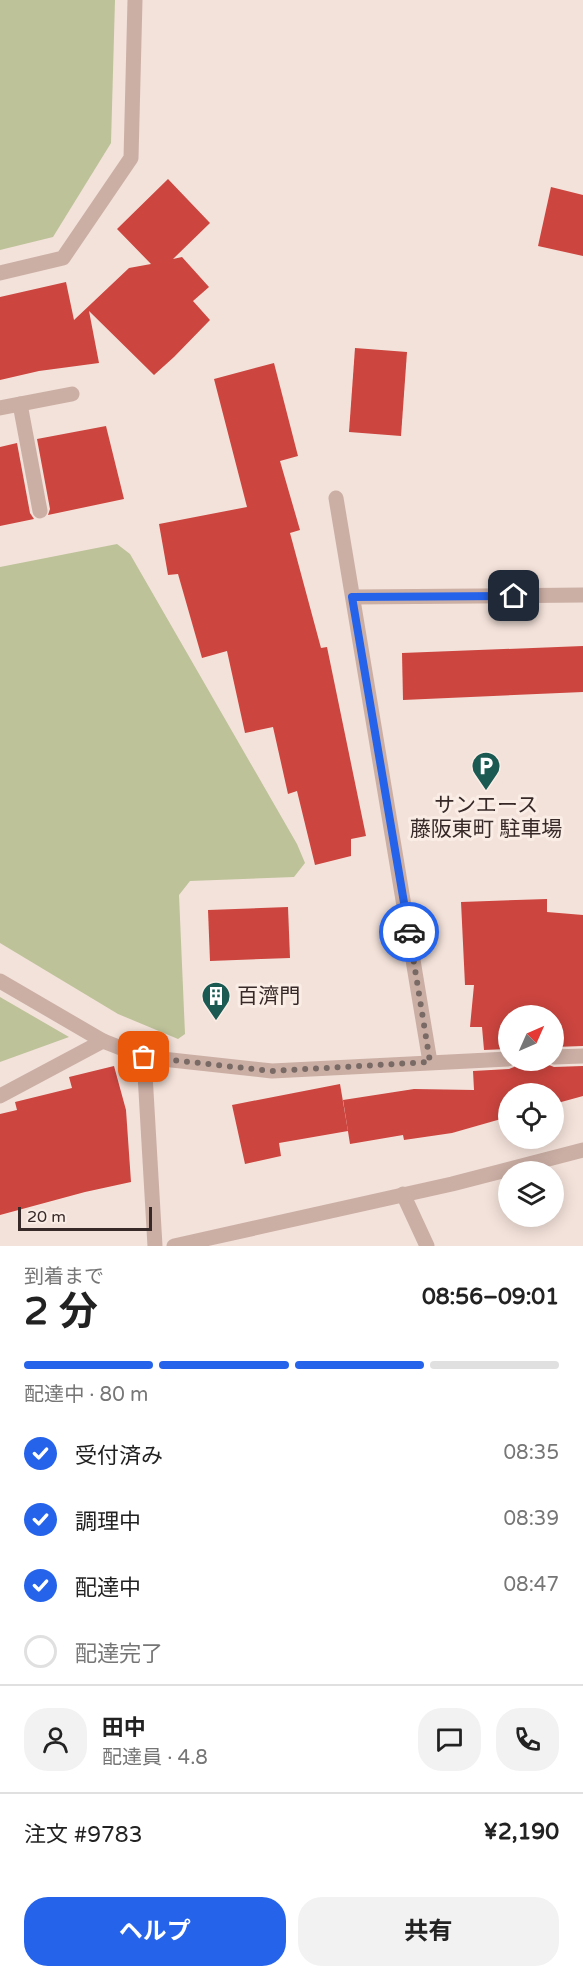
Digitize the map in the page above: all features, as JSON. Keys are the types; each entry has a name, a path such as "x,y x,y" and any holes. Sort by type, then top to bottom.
{"street":[{"path":"0,273 63,258 131,158 135,0"},
{"path":"0,408 72,394"},
{"path":"20,404 40,511"},
{"path":"336,498 430,1062"},
{"path":"352,597 583,595"},
{"path":"0,981 103,1041 144,1057 272,1071 498,1059"},
{"path":"0,1096 103,1041"},
{"path":"564,1057 583,1056"},
{"path":"144,1057 155,1246"},
{"path":"174,1246 452,1184 583,1150"},
{"path":"403,1194 428,1246"}],"green space":[{"path":"0,0 115,0 111,143 53,237 0,250"},
{"path":"117,544 130,554 297,844 305,863 294,877 190,881 179,895 185,1034 178,1039 118,1014 0,943 0,567"},
{"path":"0,997 69,1037 0,1062"}],"building":[{"path":"168,179 210,223 173,259 182,257 209,287 193,301 210,320 154,375 89,311 99,363 39,371 0,380 0,297 66,282 74,320 129,268 151,264 117,229"},
{"path":"551,187 583,195 583,256 538,246"},
{"path":"355,348 407,352 401,436 349,432"},
{"path":"274,363 298,456 280,461 300,530 290,533 321,648 327,647 366,836 351,839 351,856 315,865 297,791 288,794 273,727 245,733 227,651 202,658 178,574 168,575 159,524 247,507 214,379"},
{"path":"106,426 124,499 48,515 50,509 37,439"},
{"path":"17,443 30,513 34,519 0,526 0,447"},
{"path":"583,646 583,692 403,700 402,653"},
{"path":"547,899 547,912 583,915 583,1046 564,1047 564,1005 498,1005 498,1049 484,1050 482,1027 470,1027 474,985 465,985 461,902"},
{"path":"288,907 290,958 210,961 208,910"},
{"path":"114,1066 126,1110 131,1182 0,1215 0,1114 17,1110 15,1102 72,1088 69,1077"},
{"path":"583,1066 583,1096 564,1101 564,1083 498,1083 498,1120 452,1133 404,1140 403,1135 350,1144 343,1100 414,1089 474,1090 473,1071 564,1071 564,1067"},
{"path":"340,1084 348,1131 279,1143 281,1156 245,1164 232,1105"}],"way so far":[{"path":"144,1057 272,1071 430,1062 409,932"}],"place":[{"name":"サンエース 藤阪東町 駐車場","path":"486,792"},
{"name":"百濟門","path":"216,1022"}],"route":[{"path":"409,932 352,597 514,596"}]}
